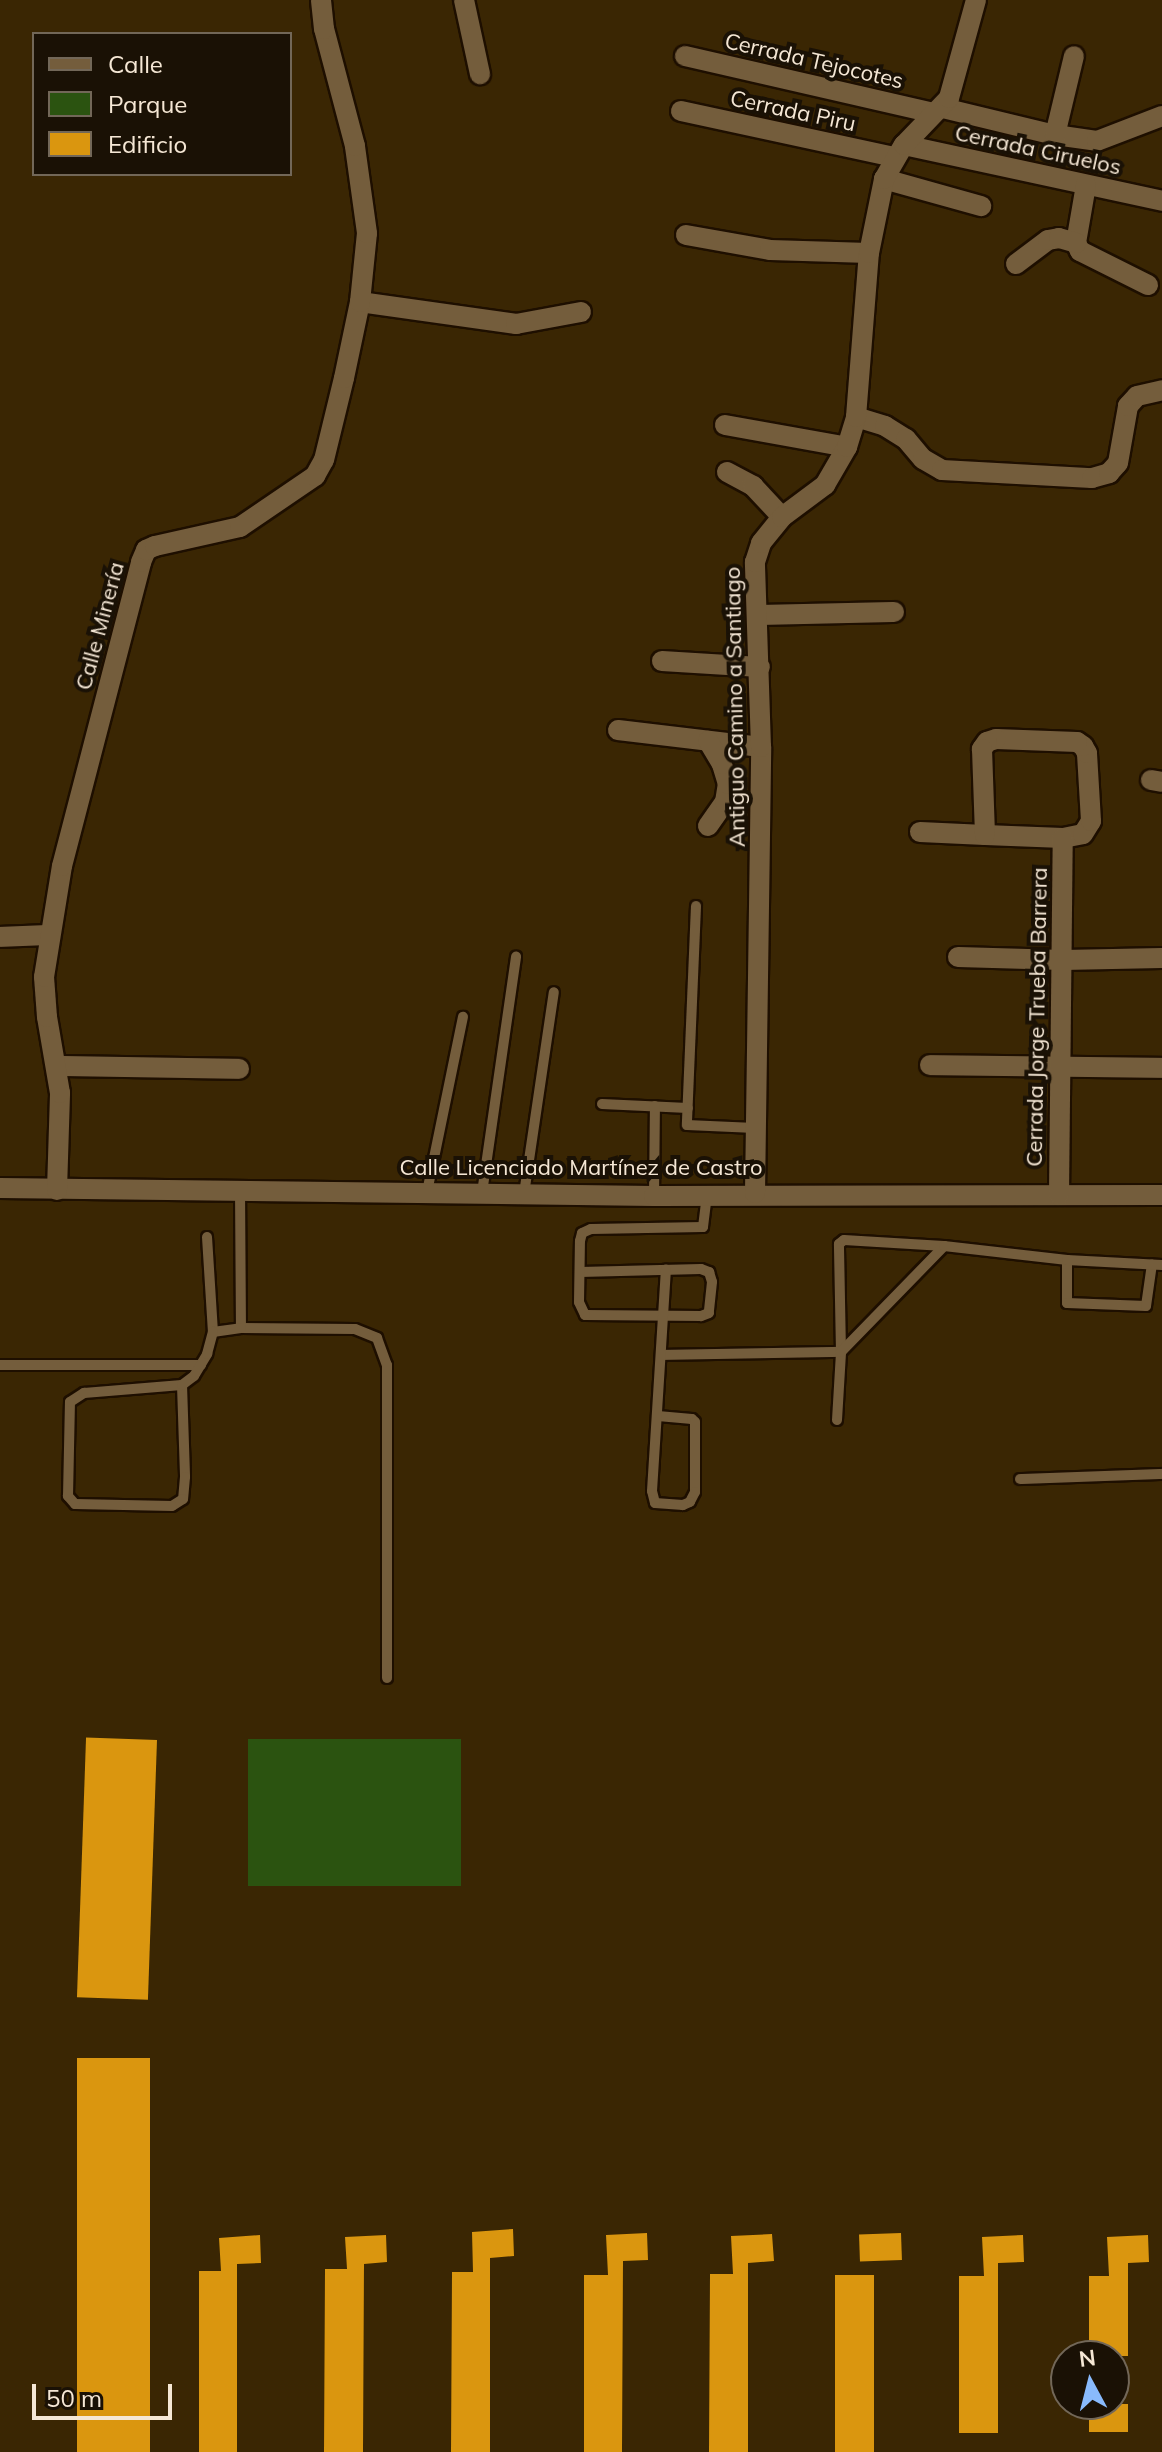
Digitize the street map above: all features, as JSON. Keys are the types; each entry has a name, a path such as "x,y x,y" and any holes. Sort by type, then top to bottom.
{"street":[{"name":"Calle Minería","path":"57,1190 57,1066 44,977 62,866 146,550 240,527 315,476 324,460 360,302 367,233 355,146 324,29 321,0"},
{"path":"464,0 480,74"},
{"name":"Antiguo Camino a Santiago","path":"755,1193 761,747 755,562 761,543 782,517 825,485 847,447 856,417 869,253 884,179 899,151 938,110 976,0"},
{"name":"Cerrada Tejocotes","path":"685,56 1055,135 1097,141 1162,116"},
{"path":"1055,135 1074,56"},
{"name":"Cerrada Piru","path":"681,111 899,151"},
{"name":"Cerrada Ciruelos","path":"899,151 1162,201"},
{"path":"884,179 981,206"},
{"path":"1086,185 1076,243 1080,251 1148,285"},
{"path":"686,235 770,250 869,253"},
{"path":"1016,264 1048,240 1059,238 1076,243"},
{"path":"360,302 516,324 581,312"},
{"path":"856,417 885,426 906,439 923,459 942,470 1092,478 1109,473 1118,463 1128,406 1137,396 1162,390"},
{"path":"725,425 847,447"},
{"path":"727,472 753,486 782,517"},
{"path":"758,615 894,612"},
{"path":"662,661 760,667"},
{"path":"618,730 761,747"},
{"name":"Cerrada Jorge Trueba Barrera","path":"920,832 985,835 1063,838 1083,834 1090,828 1087,753 1083,746 1077,742 996,739 987,742 982,749 985,835"},
{"path":"708,741 722,764 728,784 725,802 708,826"},
{"name":"Cerrada Jorge Trueba Barrera","path":"1059,1195 1063,1067 1063,838"},
{"path":"0,937 50,935"},
{"path":"958,957 1063,960 1162,958"},
{"path":"930,1065 1162,1068"},
{"path":"57,1066 239,1069"},
{"name":"Calle Licenciado Martínez de Castro","path":"0,1188 654,1196 755,1193 1162,1195"}],"lane":[{"path":"696,906 687,1125 755,1128"},
{"path":"482,1193 516,956"},
{"path":"524,1194 554,992"},
{"path":"427,1192 463,1017"},
{"path":"602,1104 688,1108"},
{"path":"654,1196 655,1106"},
{"path":"240,1189 241,1328"},
{"path":"580,1272 701,1269 709,1272 709,1313 701,1316 585,1315 579,1302 580,1272 582,1233 591,1229 703,1227 707,1194"},
{"path":"182,1385 183,1499 172,1506 75,1504 68,1496 70,1402 84,1393 182,1385 194,1376 201,1365 213,1332 207,1237"},
{"path":"837,1420 841,1352 839,1244 844,1240 944,1246 1067,1260 1157,1264 1146,1306 1067,1303 1067,1260"},
{"path":"663,1355 841,1352 944,1246"},
{"path":"658,1416 692,1419 695,1422 695,1492 690,1502 683,1505 655,1503 652,1491 658,1416 663,1355 666,1269"},
{"path":"213,1332 241,1328 355,1329 377,1338 387,1365 387,1678"},
{"path":"0,1365 201,1365"},
{"path":"1020,1479 1162,1474"}],"green space":[{"path":"248,1739 461,1739 461,1886 248,1886"}],"building":[{"path":"86,1738 157,1740 148,2000 77,1997"},
{"path":"77,2058 150,2058 150,2452 77,2452"},
{"path":"513,2229 514,2256 490,2258 490,2452 451,2452 452,2272 473,2272 472,2232"},
{"path":"647,2233 648,2260 623,2261 622,2452 584,2452 584,2275 608,2275 606,2235"},
{"path":"901,2233 902,2260 860,2261 859,2234"},
{"path":"772,2234 774,2261 748,2263 748,2452 709,2452 710,2274 733,2274 731,2236"},
{"path":"260,2235 261,2263 237,2264 237,2452 199,2452 199,2271 221,2271 219,2238"},
{"path":"386,2235 387,2262 364,2264 363,2452 324,2452 325,2269 347,2269 345,2237"},
{"path":"1023,2235 1024,2262 998,2263 998,2433 959,2433 959,2276 984,2276 982,2237"},
{"path":"1148,2235 1149,2262 1128,2263 1128,2340 1089,2340 1089,2276 1109,2276 1107,2237"},
{"path":"835,2275 874,2275 874,2452 835,2452"},
{"path":"1089,2420 1128,2420 1128,2432 1089,2432"}]}
